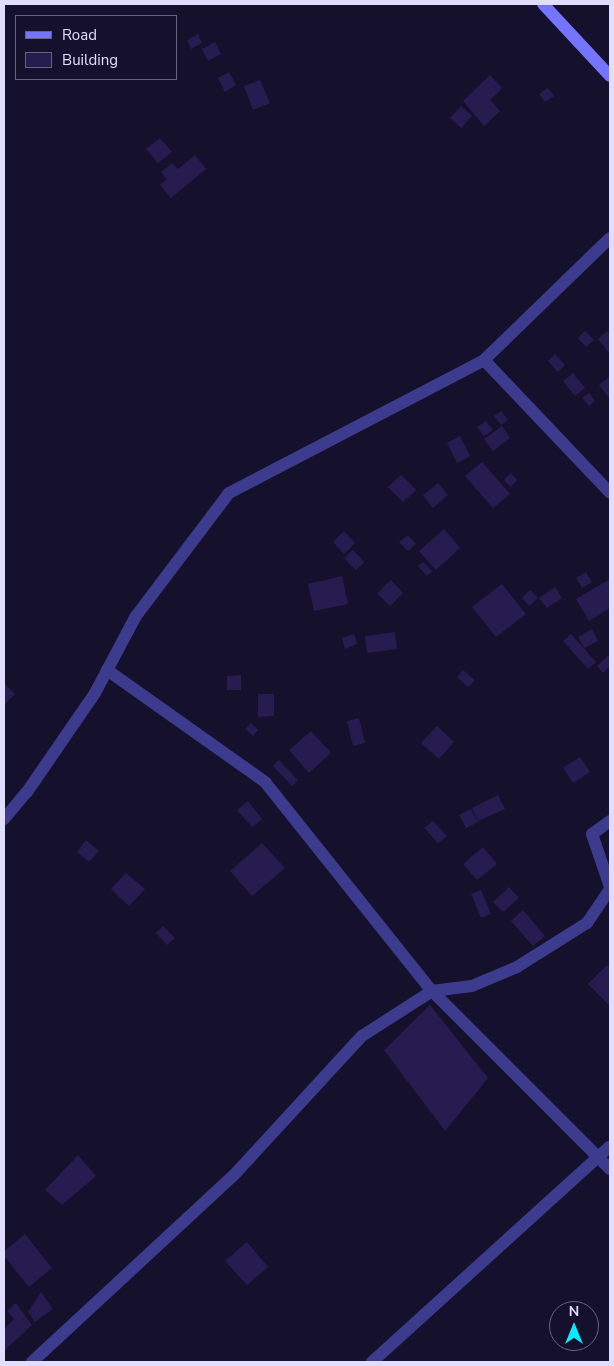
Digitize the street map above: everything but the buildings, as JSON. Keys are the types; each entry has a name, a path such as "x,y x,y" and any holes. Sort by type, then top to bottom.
{"street":[{"path":"542,4 610,76"},
{"path":"4,819 27,792 107,670 136,616 228,493 484,360 610,238"},
{"path":"484,360 610,493"},
{"path":"107,670 265,782 432,991 610,1169"},
{"path":"32,1362 234,1175 362,1036 432,991 472,986 517,967 587,923 610,888 592,834 610,821"},
{"path":"372,1362 610,1146"}]}
